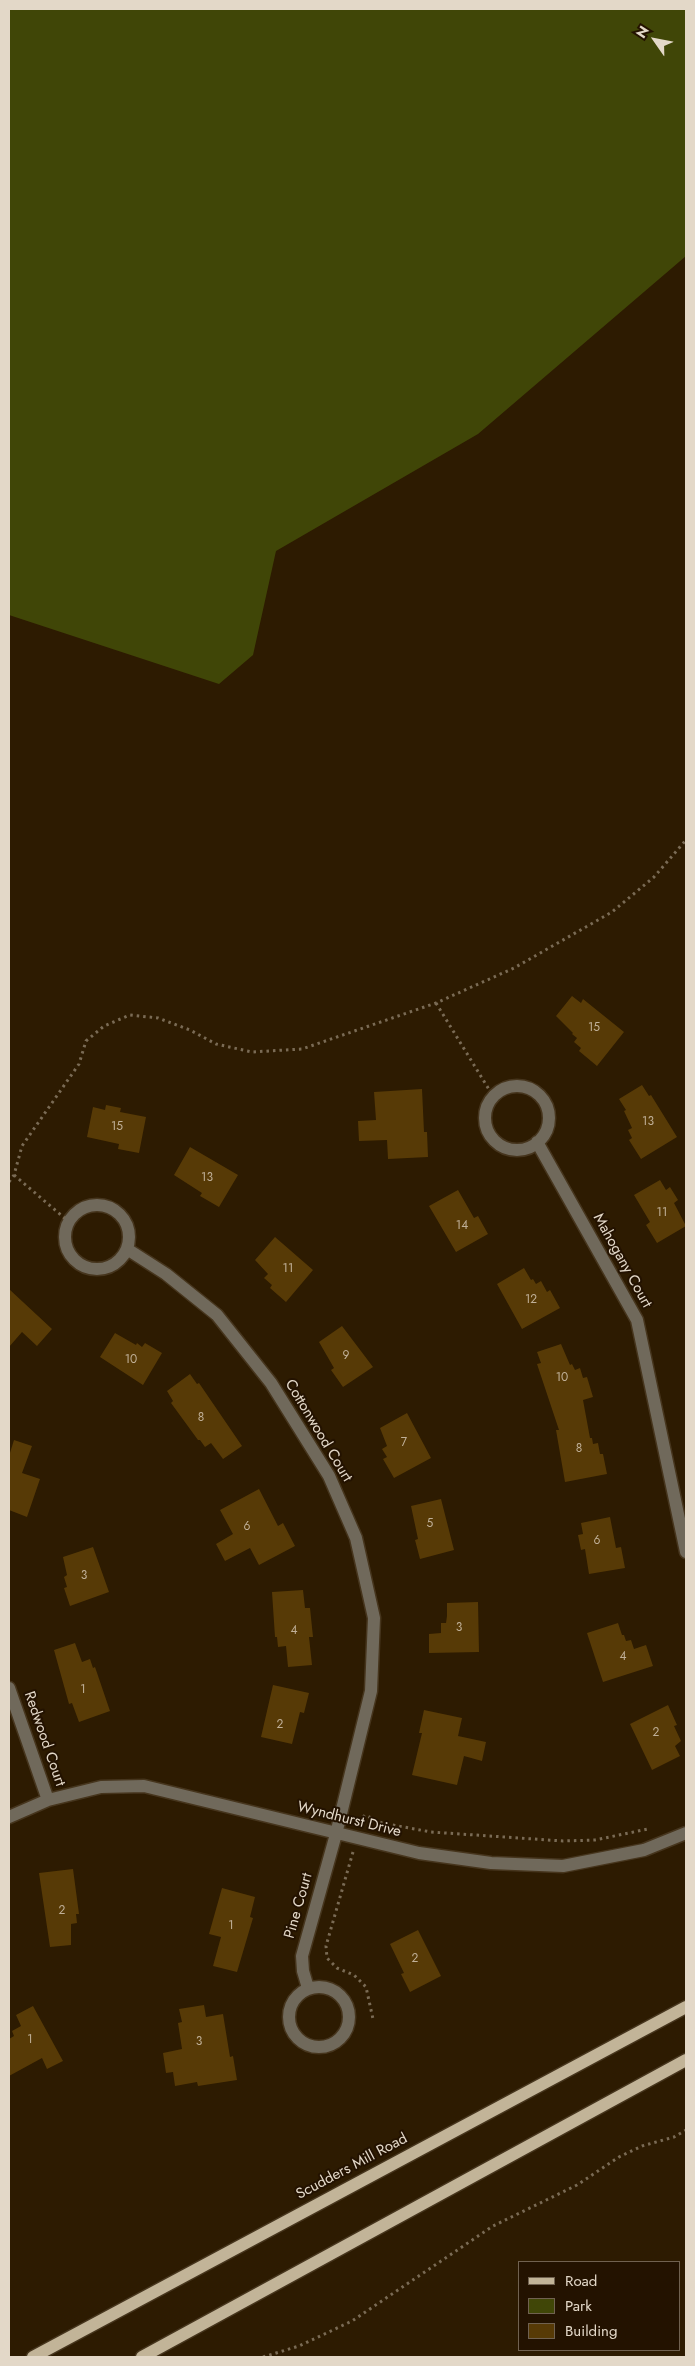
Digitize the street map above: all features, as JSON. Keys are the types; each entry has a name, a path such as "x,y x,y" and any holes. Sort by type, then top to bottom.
{"main road":[{"name":"Scudders Mill Road","path":"33,2357 686,2007"},
{"path":"142,2357 162,2353 686,2060"}],"street":[{"path":"517,1086 527,1087 537,1093 548,1110 544,1134 537,1142 519,1150 501,1146 493,1139 485,1125 485,1119 486,1108 493,1096 506,1087 517,1086"},
{"name":"Mahogany Court","path":"537,1142 637,1320 686,1552"},
{"path":"87,1206 107,1206 117,1211 124,1218 128,1228 127,1249 114,1264 104,1269 84,1267 78,1264 67,1250 64,1239 68,1221 72,1215 87,1206"},
{"name":"Cottonwood Court","path":"127,1249 166,1274 217,1315 241,1345 271,1383 329,1476 356,1538 374,1618 371,1691 336,1834"},
{"name":"Redwood Court","path":"9,1688 48,1800"},
{"name":"Wyndhurst Drive","path":"9,1818 48,1800 100,1786 144,1786 419,1853 490,1863 563,1866 644,1850 686,1833"},
{"name":"Pine Court","path":"308,1988 302,1971 302,1956 336,1834"},
{"path":"324,1986 331,1989 339,1993 348,2006 350,2022 343,2036 330,2046 314,2047 300,2041 290,2028 289,2012 295,1997 308,1988 324,1986"}],"path":[{"path":"9,1182 14,1175 22,1146 79,1064 86,1041 104,1026 130,1015 158,1018 216,1044 252,1052 302,1049 436,1003 514,968 612,912 654,877 686,840"},
{"path":"436,1003 493,1096"},
{"path":"14,1175 68,1221"},
{"path":"263,2357 299,2346 352,2321 494,2226 577,2185 619,2158 642,2146 674,2136 686,2130"}],"green space":[{"path":"9,9 686,9 686,256 478,434 276,551 253,655 219,684 9,615"}],"building":[{"path":"572,996 581,1003 583,999 624,1032 597,1066 579,1051 581,1048 574,1042 577,1038 556,1016"},
{"path":"642,1085 649,1096 651,1095 677,1137 641,1159 629,1140 632,1138 628,1130 632,1128 624,1111 626,1110 619,1099"},
{"path":"422,1089 424,1132 427,1132 428,1157 388,1159 387,1140 359,1141 358,1121 376,1120 374,1092"},
{"path":"106,1105 121,1108 120,1112 146,1117 139,1153 118,1149 119,1144 87,1137 93,1107 105,1110"},
{"path":"190,1147 238,1175 219,1207 200,1196 202,1193 174,1175"},
{"path":"660,1180 666,1190 670,1187 678,1200 674,1203 686,1226 657,1243 646,1225 650,1222 634,1195"},
{"path":"458,1190 474,1218 478,1216 488,1234 456,1252 429,1206"},
{"path":"275,1237 313,1270 286,1302 270,1288 272,1285 264,1278 268,1274 255,1260"},
{"path":"524,1268 531,1280 533,1279 536,1284 541,1281 547,1292 550,1290 560,1308 522,1329 497,1284"},
{"path":"9,1289 52,1329 37,1346 22,1332 9,1347"},
{"path":"342,1326 373,1367 343,1387 331,1370 334,1368 319,1342"},
{"path":"115,1333 136,1345 137,1343 142,1347 145,1343 162,1353 143,1385 100,1357"},
{"path":"561,1344 570,1365 572,1364 575,1370 580,1368 583,1378 587,1377 593,1397 583,1400 590,1438 592,1438 593,1444 598,1443 600,1454 603,1454 607,1474 565,1482 556,1430 559,1430 537,1364 541,1363 537,1352"},
{"path":"190,1374 197,1384 199,1383 242,1446 223,1459 211,1443 205,1447 198,1440 171,1403 173,1401 167,1391"},
{"path":"407,1413 431,1458 394,1478 383,1459 387,1457 382,1449 387,1446 380,1428"},
{"path":"14,1440 32,1446 22,1473 40,1479 27,1517 9,1510 9,1456"},
{"path":"259,1489 278,1526 283,1523 295,1546 259,1565 250,1548 225,1561 216,1544 233,1534 220,1510"},
{"path":"441,1499 454,1550 420,1559 415,1540 418,1539 411,1506"},
{"path":"610,1517 616,1548 621,1547 625,1568 589,1574 585,1549 581,1550 578,1535 583,1534 581,1523"},
{"path":"93,1547 109,1592 70,1606 64,1588 67,1587 64,1577 67,1575 63,1557"},
{"path":"303,1590 305,1608 310,1608 313,1637 309,1637 312,1665 288,1667 286,1646 278,1647 277,1637 275,1637 272,1592"},
{"path":"478,1602 479,1652 429,1653 429,1634 441,1633 441,1623 446,1623 447,1603"},
{"path":"618,1623 622,1635 624,1635 626,1641 631,1640 634,1649 646,1645 653,1666 603,1682 587,1633"},
{"path":"75,1643 82,1662 90,1659 93,1668 95,1667 110,1711 79,1722 72,1703 69,1704 54,1650"},
{"path":"273,1685 309,1693 304,1713 300,1712 292,1744 261,1737"},
{"path":"668,1705 677,1725 674,1726 681,1741 675,1746 680,1756 652,1770 630,1724"},
{"path":"424,1710 462,1718 458,1736 486,1742 482,1761 464,1756 457,1785 412,1775 422,1733 419,1733"},
{"path":"73,1869 79,1914 76,1914 77,1923 71,1924 71,1945 50,1947 39,1873"},
{"path":"222,1888 255,1897 250,1917 253,1918 237,1972 213,1966 221,1937 209,1934"},
{"path":"418,1930 441,1976 410,1992 401,1974 404,1973 390,1944"},
{"path":"204,2005 206,2017 223,2014 230,2057 233,2056 237,2080 198,2086 197,2082 175,2086 173,2072 166,2073 163,2053 182,2049 178,2023 182,2022 179,2009"},
{"path":"33,2006 63,2061 47,2069 42,2058 9,2076 9,2039 14,2036 12,2031 21,2026 16,2015"}]}
